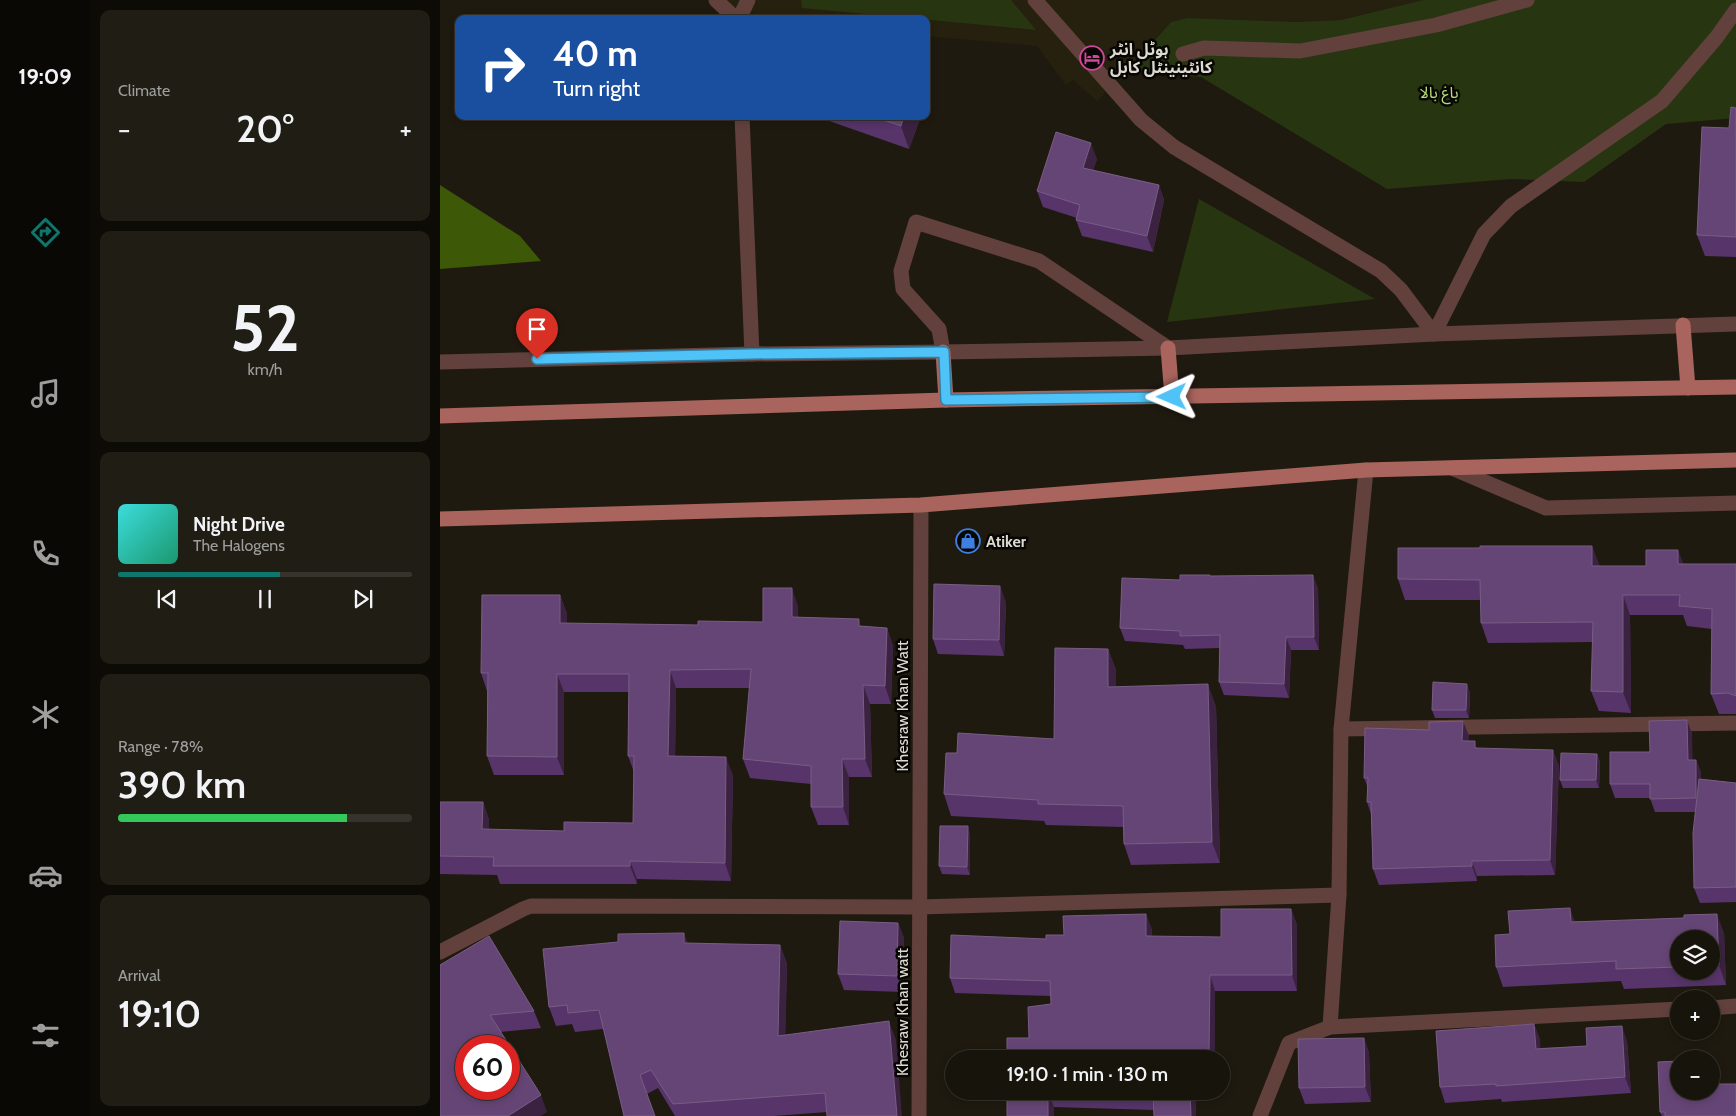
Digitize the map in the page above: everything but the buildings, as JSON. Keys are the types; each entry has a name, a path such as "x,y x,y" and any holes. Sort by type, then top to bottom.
{"main road":[{"path":"1682,325 1688,388"},
{"path":"1168,348 1172,397"},
{"path":"944,352 946,400"},
{"path":"440,416 946,400 1736,387"},
{"path":"440,519 921,505 1366,470 1736,460"}],"street":[{"path":"716,0 733,15"},
{"path":"739,15 748,0"},
{"path":"1035,0 1141,120 1174,147 1382,271 1401,290 1434,334"},
{"path":"1183,54 1204,48 1300,52 1436,25 1527,0"},
{"path":"1434,334 1484,234 1510,206 1662,101 1716,38 1736,10"},
{"path":"742,120 752,354"},
{"path":"944,352 939,329 903,289 901,271 916,222 1039,261 1168,348"},
{"path":"440,362 752,354 1168,348 1434,334 1736,324"},
{"path":"1452,468 1546,508 1736,503"},
{"path":"1330,1027 1339,896 1341,729 1366,470"},
{"name":"Khesraw Khan Watt","path":"919,907 921,505"},
{"path":"1341,729 1736,723"},
{"path":"440,952 531,906 919,907 1339,896"},
{"name":"Khesraw Khan watt","path":"919,907 919,1116"},
{"path":"1720,1007 1736,1006"},
{"path":"1260,1116 1289,1043 1330,1027 1670,1010"}],"shaded area":[{"name":"ہوٹل انٹر کانٹینینٹل کابل","path":"716,0 1423,0 1341,20 1297,22 1187,18 1171,22 1097,101 1073,80 1066,85 1037,46 930,36 930,15 732,15"}],"green space":[{"path":"801,0 1011,0 1036,30 930,20 930,15 876,15 802,8"},
{"name":"باغ بالا","path":"1423,0 1736,0 1736,118 1666,124 1584,182 1511,179 1387,189 1201,77 1127,71 1171,22 1187,18 1297,22 1341,20"},
{"path":"440,185 520,236 541,261 440,269"},
{"path":"1199,199 1375,299 1167,322"}],"place":[{"name":"ہوٹل انٹر کانٹینینٹل کابل","path":"1092,58"},
{"name":"Atiker","path":"968,541"}],"route":[{"path":"537,359 944,352 946,400 1172,397"}]}
